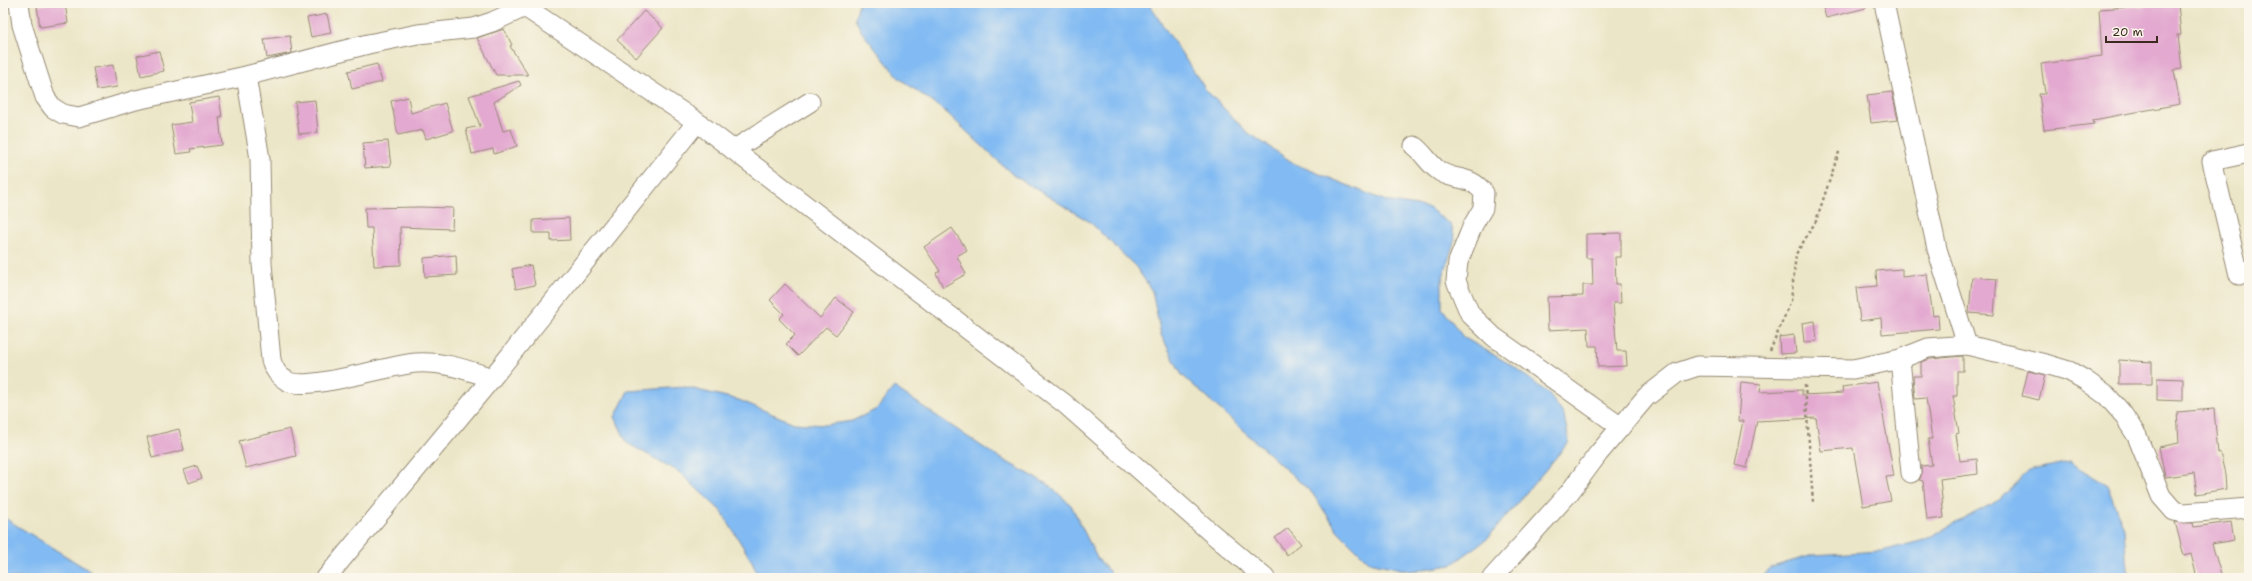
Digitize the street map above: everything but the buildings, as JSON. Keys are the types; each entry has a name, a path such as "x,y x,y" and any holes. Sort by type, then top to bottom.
{"street":[{"path":"19,3 22,26 45,97 53,108 63,114 79,117 136,100 246,76 368,44 418,34 474,28 522,5 697,122 1065,404 1209,531 1265,578"},
{"path":"1884,3 1936,249 1967,345"},
{"path":"246,76 260,159 262,264 271,360 274,371 287,381 298,384 348,377 414,363 438,362 492,378"},
{"path":"733,150 810,102"},
{"path":"326,578 492,378 697,122"},
{"path":"1414,146 1423,152 1439,171 1474,182 1484,193 1484,208 1473,225 1458,262 1456,281 1470,314 1494,337 1621,427"},
{"path":"2239,275 2212,161 2249,153"},
{"path":"1492,578 1569,493 1646,397 1677,373 1698,366 1764,366 1804,369 1853,369 1900,359 1928,348 1967,345 2069,371 2106,396 2122,412 2137,436 2161,496 2174,511 2184,513 2249,508"},
{"path":"1900,359 1911,473"}],"path":[{"path":"1764,366 1791,301 1796,254 1816,221 1840,149"},
{"path":"1804,369 1813,503"}],"water":[{"path":"859,3 1148,3 1206,90 1247,132 1295,164 1386,201 1429,208 1451,225 1455,239 1442,280 1442,308 1463,337 1513,366 1548,393 1564,415 1569,442 1486,540 1451,565 1410,571 1369,562 1338,531 1312,493 1182,375 1161,335 1152,291 1136,267 1090,222 1013,175 946,112 899,78 861,31 855,18"},
{"path":"685,387 739,400 794,423 825,425 852,421 877,409 894,387 996,456 1049,485 1071,505 1097,558 1115,578 758,578 753,563 721,511 679,472 627,443 615,417 628,391"},
{"path":"2069,462 2107,485 2124,529 2127,570 2130,578 1759,578 1772,567 1813,555 1882,551 1924,540 1999,500 2029,471"},
{"path":"3,517 101,578 3,578"}]}
